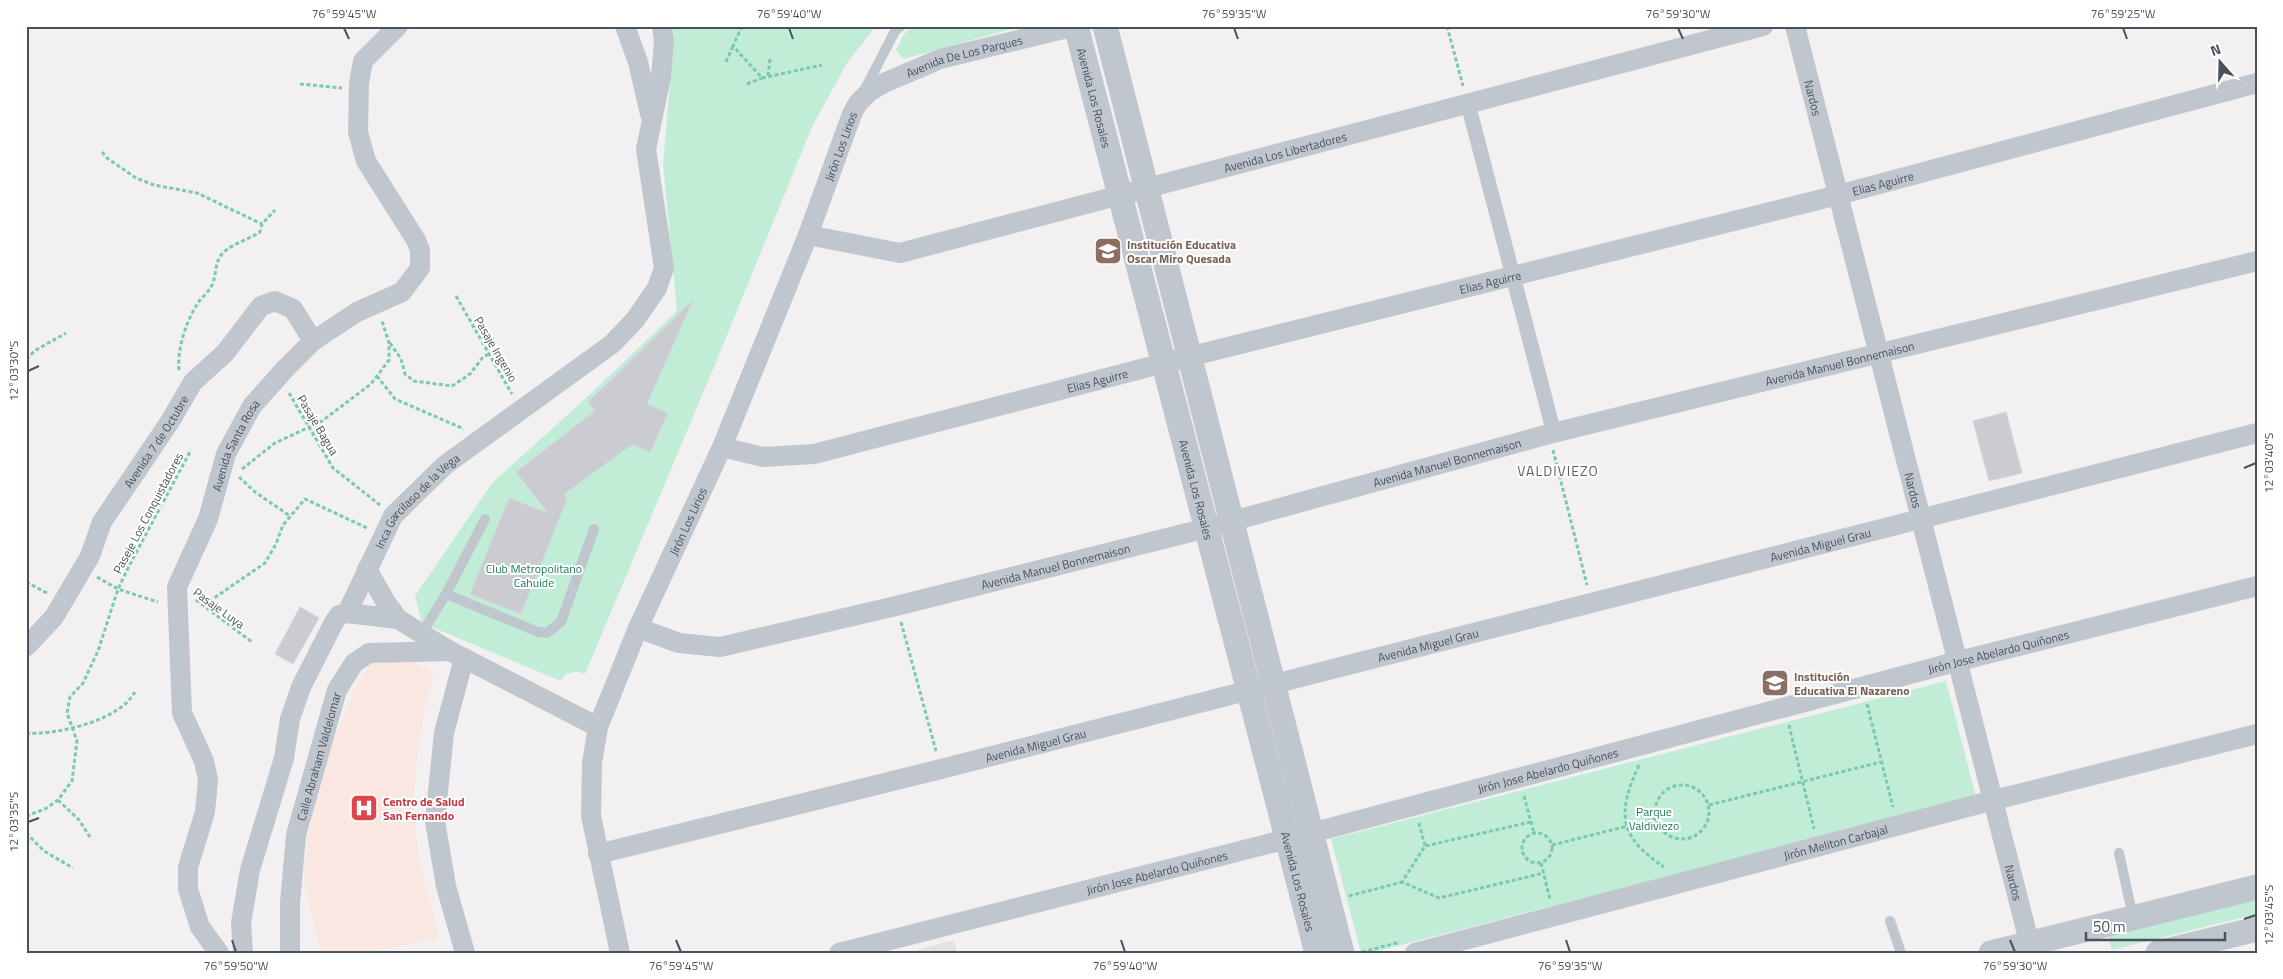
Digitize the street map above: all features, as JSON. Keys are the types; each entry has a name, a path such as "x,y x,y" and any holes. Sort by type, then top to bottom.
{"street":[{"name":"Avenida Santa Rosa","path":"219,953 200,927 188,889 188,867 205,812 208,780 204,761 182,713 176,587 208,518 226,454 252,406 278,376 313,341 357,312 402,292 420,268 420,250 416,240 366,161 358,132 359,90 363,61 398,26"},
{"path":"626,26 638,62 650,118"},
{"path":"650,118 661,77 664,41 662,26"},
{"name":"Avenida De Los Parques","path":"858,103 869,92 884,83 940,59 1076,26"},
{"name":"Avenida Los Rosales","path":"1076,26 1207,528 1261,687"},
{"name":"Avenida Los Rosales","path":"1105,26 1230,521 1261,687 1299,836 1317,953"},
{"name":"Avenida Los Libertadores","path":"808,235 900,253 1762,26"},
{"name":"Nardos","path":"1795,26 2031,948"},
{"name":"Elias Aguirre","path":"722,447 763,457 814,454 1838,195 2257,83"},
{"name":"Jirón Los Lirios","path":"620,953 591,816 592,764 598,727 638,628 722,447 808,235 845,129 858,103"},
{"path":"1468,104 1513,276 1551,433"},
{"name":"Inca Garcilaso de la Vega","path":"243,953 241,923 250,870 284,758 290,719 301,687 326,635 339,615 347,613 393,516 446,465 612,344 635,320 657,288 664,268 646,150 650,118"},
{"name":"Avenida Manuel Bonnemaison","path":"638,628 679,644 720,648 1207,528 1551,433 2257,261"},
{"name":"Avenida 7 de Octubre","path":"26,646 54,617 90,556 102,522 178,409 182,397 193,382 225,353 261,306 275,301 293,309 313,341"},
{"name":"Avenida Miguel Grau","path":"598,854 941,769 2257,433"},
{"path":"367,570 385,601 398,618 457,655 598,727"},
{"name":"Jirón Jose Abelardo Quiñones","path":"839,953 1520,778 1862,699 1959,661 2257,586"},
{"path":"347,613 398,618"},
{"name":"Calle Abraham Valdelomar","path":"290,953 290,903 296,835 337,690 354,663 369,653 457,655"},
{"path":"457,655 444,732 435,821 446,886 465,953"},
{"name":"Jirón Meliton Carbajal","path":"1412,946 1555,916 1994,800 2257,734"},
{"name":"Avenida Los Rosales","path":"1299,836 1351,948"},
{"path":"1991,953 2031,948 2133,916 2257,887"},
{"path":"2158,953 2257,929"}],"lane":[{"path":"858,103 895,31 901,26"},
{"path":"422,633 446,594 485,519"},
{"path":"446,594 538,632 547,633 561,622 594,529"},
{"path":"2119,853 2133,916"},
{"path":"1890,921 1901,953"}],"path":[{"path":"726,62 742,26"},
{"path":"1448,26 1468,104"},
{"path":"733,46 762,78"},
{"path":"768,76 770,59"},
{"path":"747,84 768,76 822,65"},
{"path":"300,84 359,90"},
{"path":"102,152 107,158 136,178 154,185 197,193 262,224"},
{"path":"182,397 178,364 182,343 192,313 212,287 216,274 216,262 222,253 234,244 252,238 260,232 262,224 275,210"},
{"name":"Pasaje Ingenio","path":"456,296 512,394 524,408"},
{"path":"290,516 255,492 237,474 275,443 322,421 372,384 390,360 389,343 376,304"},
{"path":"26,360 36,350 66,333"},
{"path":"389,343 401,359 405,374 414,381 452,386 470,374 483,357 489,354"},
{"name":"Pasaje Bagua","path":"278,376 333,468 393,516"},
{"path":"378,376 395,399 484,437"},
{"path":"1551,433 1592,602"},
{"name":"Paseje Los Conquistadores","path":"26,816 45,809 58,800 72,781 77,741 67,713 70,697 83,683 98,651 118,589 160,505 191,450"},
{"path":"204,605 265,563 276,544 283,525 306,499 383,536"},
{"path":"82,568 118,589 160,602"},
{"path":"26,582 63,601"},
{"name":"Pasaje Luya","path":"176,587 204,605 252,642"},
{"path":"896,606 941,769"},
{"path":"26,733 73,727 101,719 126,704 135,692"},
{"path":"1876,701 1862,699 1881,762 1897,826"},
{"path":"1779,726 1797,722"},
{"path":"1788,724 1818,846"},
{"path":"1632,764 1641,761 1629,787 1624,806 1626,826 1634,843 1648,856 1685,882"},
{"path":"1709,805 1881,762"},
{"path":"1520,778 1534,833"},
{"path":"1679,785 1696,788 1703,794 1709,805 1709,818 1706,827 1692,838 1674,838 1659,827 1656,819 1655,809 1657,800 1670,788 1679,785"},
{"path":"58,800 79,820 90,837"},
{"path":"1415,806 1425,846"},
{"path":"1552,845 1656,819"},
{"path":"1402,882 1425,846 1531,822"},
{"path":"26,833 44,851 73,868"},
{"path":"1534,833 1547,836 1552,845 1551,855 1542,863 1530,862 1521,850 1524,840 1534,833"},
{"path":"1542,863 1555,916"},
{"path":"1350,905 1348,896 1402,882 1439,898 1544,873"},
{"path":"1351,948 1362,952 1412,946"}],"shaded area":[{"name":"Centro de Salud San Fernando","path":"402,658 434,672 420,736 414,792 414,812 419,860 439,937 369,953 321,953 304,881 307,844 314,804 332,744 358,681 372,662"},
{"path":"954,940 957,953 908,953"}],"green space":[{"name":"Club Metropolitano Cahuide","path":"673,26 876,26 847,63 812,127 585,674 576,671 565,675 561,681 422,623 415,596 493,482 585,399 677,311 663,163 674,39"},
{"path":"914,26 1022,26 904,59 896,50 904,34"},
{"name":"Parque Valdiviezo","path":"1946,681 1976,797 1370,953 1361,953 1331,839"},
{"path":"2257,897 2257,914 2112,950 2108,936"}],"building":[{"path":"693,300 647,404 668,413 650,452 633,444 564,494 567,499 521,614 470,594 509,498 548,513 516,472 595,411 588,402"},
{"path":"2006,412 2022,473 1989,481 1973,421"},
{"path":"300,607 319,618 293,664 275,654"}],"place":[{"name":"Institución Educativa Oscar Miro Quesada","path":"1108,251"},
{"name":"Institución Educativa El Nazareno","path":"1775,683"},
{"name":"Centro de Salud San Fernando","path":"364,808"}],"district":[{"name":"VALDIVIEZO","path":"1558,470"}]}
